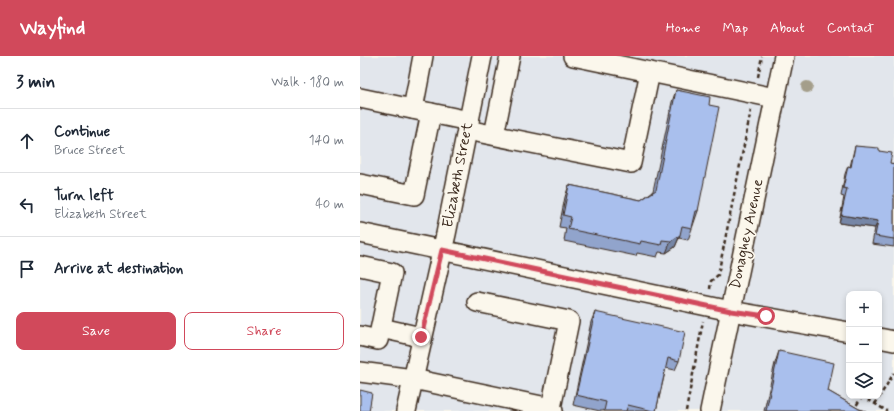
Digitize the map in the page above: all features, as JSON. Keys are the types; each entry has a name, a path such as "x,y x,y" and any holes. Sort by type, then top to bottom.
{"street":[{"path":"360,184 414,196 422,111 423,56"},
{"name":"Elizabeth Street","path":"406,411 421,337 442,250 482,56"},
{"path":"494,135 510,56"},
{"path":"573,56 599,59 650,72 775,98"},
{"name":"Donaghey Avenue","path":"710,411 784,56"},
{"path":"360,98 422,111 468,125 494,135 631,163 650,72"},
{"path":"360,233 731,311 846,331"},
{"path":"360,266 392,273 378,340 360,336"},
{"path":"360,372 413,379 552,410 569,320 478,302"},
{"path":"381,328 421,337"},
{"path":"882,339 894,341"}],"path":[{"path":"710,290 712,282 718,274 762,56"},
{"path":"686,411 700,342"},
{"path":"875,404 894,373"},
{"path":"853,411 860,399"},
{"path":"867,399 887,411"}],"shaded area":[{"path":"360,56 894,56 894,411 360,411"}],"building":[{"path":"676,90 710,97 709,105 719,107 698,211 696,211 692,228 682,226 680,235 671,241 662,240 661,245 641,241 640,244 568,229 571,217 563,215 569,185 641,200 656,190"},
{"path":"855,146 879,148 879,151 892,153 890,163 894,164 894,239 875,236 878,221 841,215 847,189 843,188 848,166 851,167"},
{"path":"595,312 685,332 679,361 668,358 656,411 628,405 626,411 604,411 606,402 576,395"},
{"path":"779,351 834,363 828,391 859,409 866,411 766,411"},
{"path":"360,390 372,393 369,411 360,411"}],"route":[{"path":"421,337 442,250 731,311 766,316"}]}
